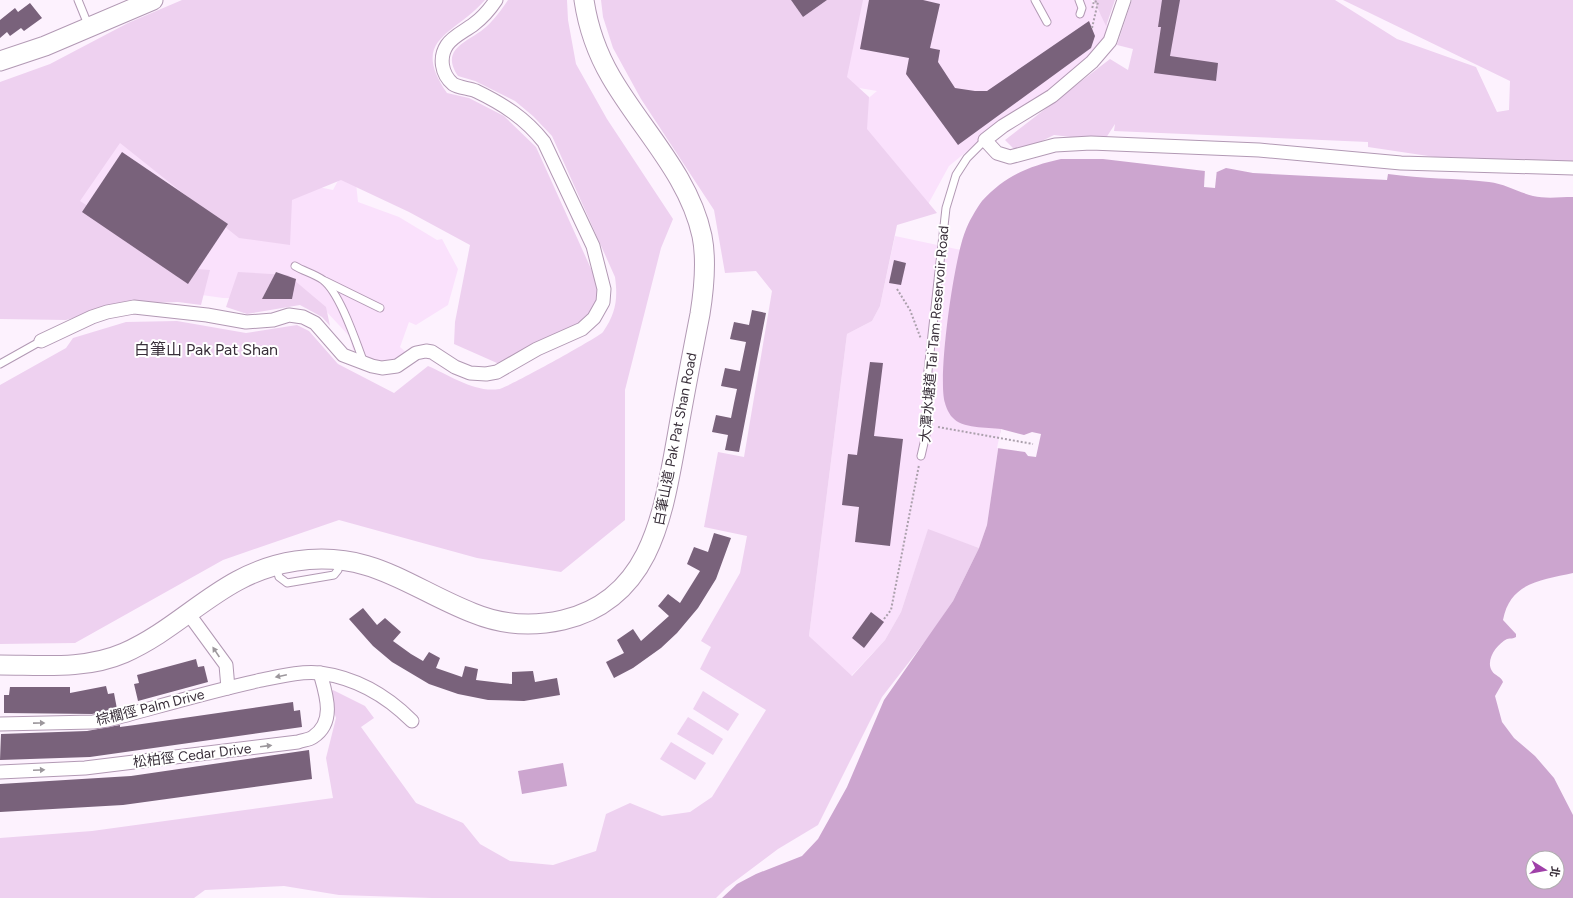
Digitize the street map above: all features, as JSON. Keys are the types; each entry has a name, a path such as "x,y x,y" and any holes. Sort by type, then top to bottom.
{"street":[{"path":"0,61 45,46 87,21 153,0"},
{"path":"41,341 92,317 107,312 134,307 207,315 246,322 273,320 294,315 315,323 343,355 364,364 382,368 394,367 404,364 416,354 426,351 432,352 465,372 491,374 502,370 544,345 582,329 594,318 603,302 604,289 593,246 544,142 536,132 510,109 472,90 454,85 445,73 441,61 448,44 480,19 496,0"},
{"name":"白筆山道 Pak Pat Shan Road","path":"0,665 65,665 108,659 148,640 238,579 276,565 309,560 340,560 383,570 456,606 488,618 513,624 537,625 567,619 598,606 628,581 651,545 665,500 700,314 704,275 702,237 696,215 683,186 610,76 598,51 589,26 584,0"},
{"name":"大潭水塘道 Tai Tam Reservoir Road","path":"985,140 1003,126 1052,96 1092,62 1110,41 1124,0"},
{"path":"985,140 997,153 1010,157 1055,145 1091,143 1258,150 1401,163 1573,168"},
{"path":"188,613 226,666 228,688"},
{"name":"棕櫚徑 Palm Drive","path":"0,724 93,722 108,720 228,688 292,674 320,673 341,677 374,690 397,706 412,721"},
{"name":"松柏徑 Cedar Drive","path":"0,772 85,768 298,742 313,738 322,729 327,719 326,696 320,673"}],"lane":[{"path":"78,0 87,21"},
{"path":"1035,0 1047,22"},
{"path":"1079,0 1082,8 1080,14"},
{"name":"大潭水塘道 Tai Tam Reservoir Road","path":"921,456 928,426 928,372 940,246 946,208 956,175 967,158 985,140"},
{"path":"295,266 380,308"},
{"path":"323,280 339,305 364,364"},
{"path":"0,364 41,341"}],"path":[{"path":"1091,13 1094,1 1098,2 1092,28"},
{"path":"897,289 910,310 921,339 931,348"},
{"path":"928,426 1033,444"},
{"path":"884,619 891,610 921,456"}],"shaded area":[{"path":"182,0 485,0 473,12 440,39 434,49 433,60 436,75 447,93 469,98 504,116 536,147 597,282 598,292 596,302 589,320 510,364 497,363 454,344 455,322 470,245 409,212 341,180 292,200 290,245 239,238 120,143 80,201 185,268 210,270 201,305 178,302 123,304 66,320 0,319 0,82 50,64 128,23"},
{"path":"508,0 567,0 568,20 576,64 607,119 673,219 661,248 625,390 625,520 561,572 477,558 339,520 223,560 75,643 0,644 0,385 66,348 73,338 126,322 177,321 246,333 297,325 309,331 338,364 394,393 428,366 472,386 490,390 499,389 552,362 603,332 611,318 615,306 615,277 552,136 533,116 515,101 475,81 458,76 453,66 452,59 454,52 458,47 489,24"},
{"path":"601,0 791,0 803,17 827,0 863,0 847,77 869,97 867,129 937,213 897,225 880,306 872,321 847,334 809,636 852,676 885,640 901,612 928,529 979,548 953,601 930,635 882,697 818,825 778,849 726,888 716,898 432,898 339,895 284,886 205,890 194,898 0,898 0,838 92,831 333,798 326,758 336,718 328,695 333,690 365,706 374,718 361,727 416,803 463,823 480,844 510,861 553,865 596,851 606,814 630,803 662,816 690,812 712,797 766,710 700,669 711,647 701,641 740,573 747,536 704,527 718,452 744,457 772,291 756,271 725,273 714,210 641,99 613,48 603,17"},
{"path":"758,0 1091,0 1111,29 1084,66 999,125 949,166 926,208 847,116 877,91 824,82"},
{"path":"1093,0 1115,0 1106,26 1095,3"},
{"path":"1132,0 1335,0 1397,39 1476,67 1497,112 1509,110 1510,81 1343,0 1573,0 1573,162 1435,157 1368,147 1368,142 1114,131 1115,124 1104,141 1054,135 1018,153 1005,140 1110,59 1128,70 1133,49 1117,45"},
{"path":"128,124 294,182 333,190 341,175 356,183 358,202 399,217 437,240 442,239 458,269 448,305 416,325 409,322 400,347 407,353 393,362 377,361 370,359 363,353 353,350 350,337 325,310 292,299 295,279 276,272 262,299 223,298 181,292 63,241 77,164"},
{"path":"1061,159 1103,159 1217,172 1226,168 1253,173 1387,180 1388,174 1489,182 1501,184 1538,197 1573,197 1573,573 1539,581 1520,590 1507,607 1503,620 1516,634 1516,637 1503,641 1496,648 1491,657 1490,667 1503,682 1495,696 1502,722 1514,738 1535,756 1554,778 1573,815 1573,898 722,898 737,884 756,874 802,856 818,839 847,787 884,700 953,601 979,548 987,525 1001,429 975,427 962,424 951,416 945,403 943,390 943,370 952,291 956,267 966,228 982,201 1000,185 1018,173 1038,165"},
{"path":"895,236 961,250 946,336 943,376 964,424 1001,429 987,525 979,548 928,530 901,612 885,640 851,676 809,636 847,334 872,321 880,306"},
{"path":"238,272 288,275 326,307 330,326 322,317 300,305 247,314 226,307"},
{"path":"703,691 739,714 728,731 693,709"},
{"path":"688,717 723,739 713,755 677,734"},
{"path":"671,742 706,763 695,780 660,759"},
{"path":"563,763 567,786 522,794 518,771"}],"pier":[{"path":"1205,169 1217,169 1215,188 1204,187"},
{"path":"1001,429 1024,435 1032,432 1041,434 1036,457 1028,456 1025,452 997,448"}],"building":[{"path":"791,0 827,0 803,17"},
{"path":"869,0 923,0 940,4 930,48 940,50 938,62 955,88 987,91 1089,21 1095,36 1091,48 958,145 906,74 909,58 860,49"},
{"path":"1162,0 1180,0 1170,56 1218,63 1216,81 1154,73 1161,27 1158,27"},
{"path":"30,3 42,18 24,31 21,28 10,36 7,32 0,38 0,20 15,8 18,12"},
{"path":"122,152 228,224 188,284 82,212"},
{"path":"894,260 906,263 901,285 889,283"},
{"path":"276,272 296,279 292,299 262,299"},
{"path":"752,310 766,313 739,452 725,450 728,435 712,432 716,415 731,418 737,389 721,386 725,368 740,371 746,342 730,339 734,322 749,325"},
{"path":"870,362 883,363 874,436 903,439 890,546 855,542 859,507 842,505 848,454 857,455"},
{"path":"714,533 731,538 716,579 698,608 677,633 661,648 633,668 614,678 606,662 624,653 617,640 633,629 641,641 669,616 658,606 668,594 680,603 700,571 687,564 694,547 708,552"},
{"path":"363,608 377,625 385,618 401,632 393,641 411,654 423,661 429,652 440,658 436,668 462,677 465,666 478,669 476,680 512,684 512,672 533,671 535,682 557,678 560,695 524,701 488,700 458,694 429,684 392,662 373,646 349,619"},
{"path":"871,612 884,622 864,648 852,638"},
{"path":"196,659 198,667 204,666 208,682 138,701 134,684 139,683 137,675"},
{"path":"106,686 108,694 114,693 117,709 92,714 4,713 4,695 9,695 10,687 70,687 70,693"},
{"path":"293,702 294,711 300,710 302,727 90,757 0,760 1,734 87,731 120,725 120,727"},
{"path":"309,750 312,779 123,805 0,812 0,784 131,776"}],"district":[{"name":"白筆山 Pak Pat Shan","path":"206,349"}]}
